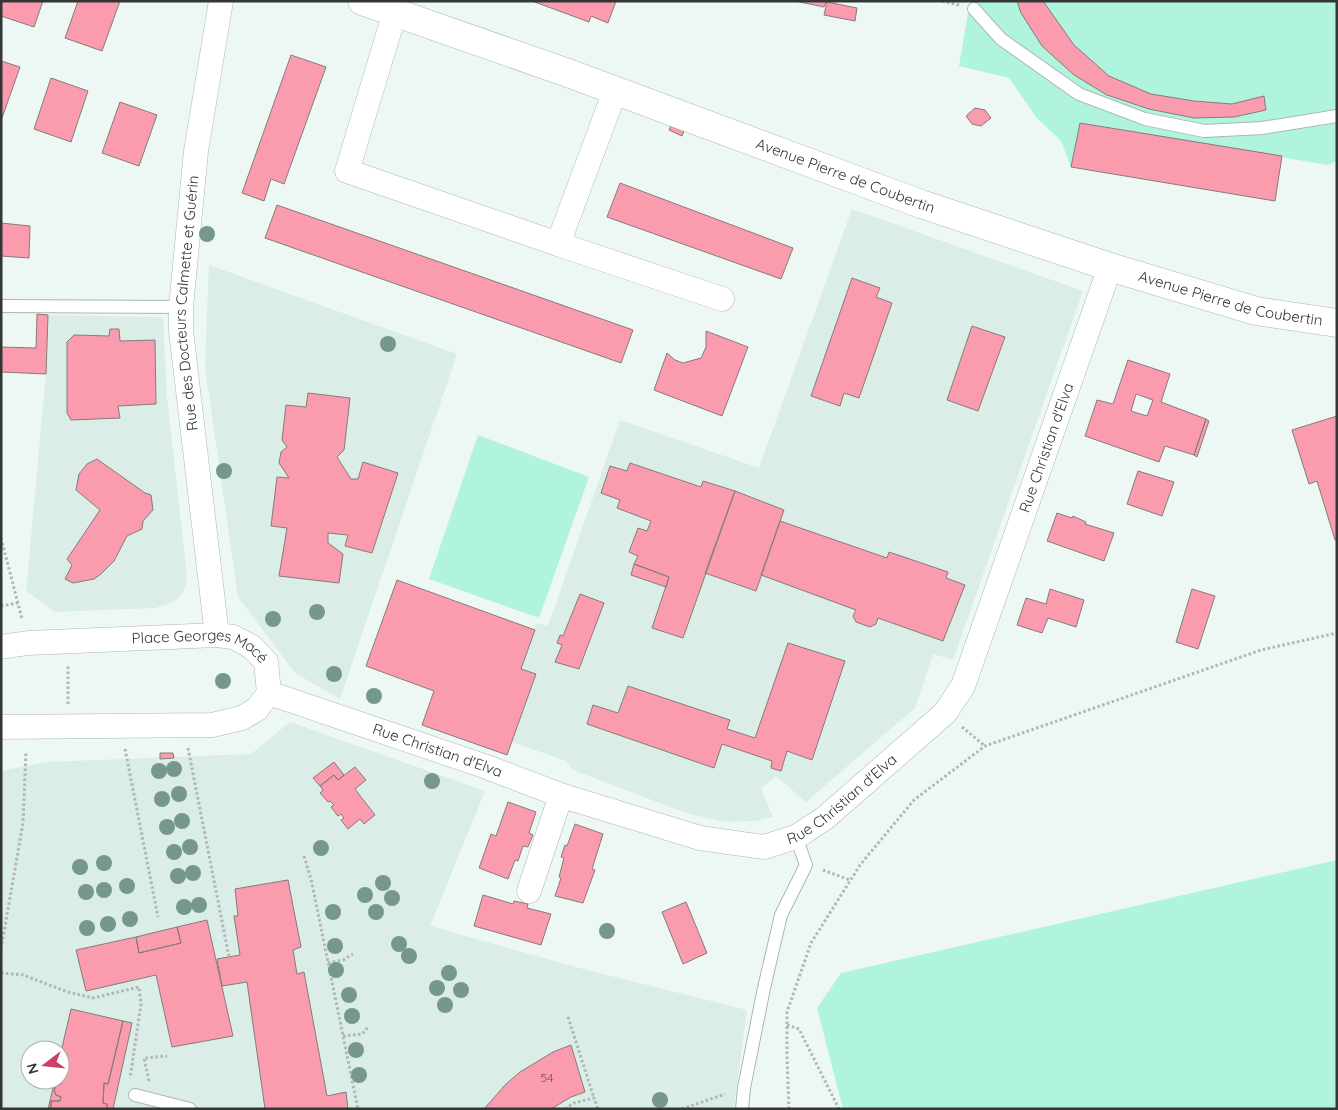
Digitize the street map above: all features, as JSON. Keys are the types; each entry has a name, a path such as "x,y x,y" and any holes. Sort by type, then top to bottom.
{"street":[{"name":"Rue des Docteurs Calmette et Guérin","path":"217,635 181,331 181,307 196,151 221,1"},
{"name":"Avenue Pierre de Coubertin","path":"362,1 615,91 921,204 1110,267 1256,311 1337,322"},
{"path":"395,12 347,171 722,299"},
{"path":"558,244 615,91"},
{"name":"Rue Christian d'Elva","path":"269,693 484,766 563,796 700,838 764,847 796,837 825,818 945,713 963,686 1110,267"},
{"name":"Place Georges Macé","path":"1,647 28,643 68,641 217,635 233,637 252,647 266,662 269,693 257,709 242,718 212,725 1,727"},
{"path":"529,891 558,804 563,796"}],"lane":[{"path":"974,9 1001,39 1079,94 1145,119 1204,131 1262,128 1337,116"},
{"path":"1,306 181,307"},
{"path":"742,1109 744,1088 764,988 781,915 806,865 796,837"},
{"path":"135,1095 190,1109"}],"path":[{"path":"1,538 28,643"},
{"path":"1,606 18,603"},
{"path":"789,1109 787,1012 811,943 860,865 914,800 984,746 1261,650 1337,633"},
{"path":"68,641 68,727"},
{"path":"183,726 229,957"},
{"path":"1,949 23,823 26,727"},
{"path":"120,727 158,917"},
{"path":"304,856 311,879 358,1109"},
{"path":"806,865 850,880"},
{"path":"328,963 343,960 353,954"},
{"path":"1,973 23,975 68,992 93,998 139,987 141,1004 129,1084 135,1095"},
{"path":"568,1017 598,1109"},
{"path":"787,1025 799,1028 839,1109"},
{"path":"343,1036 362,1034 368,1027"},
{"path":"152,1100 144,1058 167,1056"},
{"path":"682,1109 744,1088"},
{"path":"565,1109 574,1103 594,1098"}],"shaded area":[{"path":"852,209 1083,291 953,660 933,654 915,708 806,802 776,776 761,788 773,817 754,821 724,822 686,813 573,770 566,761 512,742 536,675 521,669 536,623 548,626 620,420 759,468"},
{"path":"209,265 457,354 340,699 295,673 238,597 205,367"},
{"path":"48,315 163,317 167,397 187,576 186,586 179,598 169,604 155,608 55,612 26,591 46,374"},
{"path":"290,722 485,791 430,926 583,969 747,1010 734,1109 1,1109 1,771 46,762 251,754"}],"green space":[{"path":"970,1 1337,1 1337,161 1328,165 1080,123 1071,167 1061,141 1036,117 1009,78 959,66"},
{"path":"478,435 589,477 539,618 429,579"},
{"path":"1337,860 1337,1109 843,1109 817,1008 841,973"}],"building":[{"path":"1,1 43,1 34,27 1,16"},
{"path":"78,1 120,1 102,51 65,38"},
{"path":"532,1 616,1 608,23 591,16 589,22"},
{"path":"795,1 826,1 824,7"},
{"path":"1017,1 1043,1 1074,45 1109,76 1151,94 1194,101 1232,104 1264,96 1266,110 1234,117 1194,118 1149,109 1107,95 1074,75 1042,46 1021,13"},
{"path":"827,2 857,8 855,21 824,15"},
{"path":"291,55 326,67 284,184 271,179 264,201 242,193"},
{"path":"1,61 20,67 2,118 1,118"},
{"path":"51,78 88,91 71,142 34,129"},
{"path":"120,102 157,115 139,166 102,153"},
{"path":"975,108 985,110 991,118 981,126 972,124 966,116"},
{"path":"1080,123 1282,156 1275,201 1071,167"},
{"path":"671,125 684,131 682,136 669,130"},
{"path":"620,183 793,248 781,279 607,217"},
{"path":"277,205 633,330 621,363 265,238"},
{"path":"1,223 30,226 29,258 1,256"},
{"path":"852,278 880,288 876,297 892,303 859,398 844,393 840,406 811,396"},
{"path":"37,314 48,315 46,374 1,372 1,347 36,348"},
{"path":"972,326 1005,337 978,411 947,400"},
{"path":"110,329 119,329 120,341 155,340 156,404 118,406 120,418 71,420 67,413 67,342 74,335 109,336"},
{"path":"706,331 748,347 722,416 654,390 667,353 675,360 683,363 701,358 706,347"},
{"path":"1128,360 1170,374 1161,402 1206,419 1194,455 1165,446 1159,462 1085,436 1097,400 1113,404","holes":["1136,394 1153,400 1147,416 1131,411"]},
{"path":"308,393 350,398 344,450 337,457 351,479 358,479 363,462 398,473 372,553 345,546 348,535 328,533 328,543 343,554 339,583 279,576 287,528 271,526 277,477 289,478 279,463 281,452 287,447 282,440 286,405 306,407"},
{"path":"1337,416 1337,540 1335,540 1317,481 1309,484 1292,430"},
{"path":"1206,419 1209,421 1197,457 1194,455"},
{"path":"97,459 145,493 151,495 153,510 143,521 142,529 127,536 114,561 101,574 94,579 73,583 65,579 72,565 67,559 100,510 76,490 79,474 87,464"},
{"path":"630,463 701,487 703,481 735,491 683,638 652,628 669,577 634,564 638,556 629,552 638,528 647,531 651,521 617,508 620,500 601,493 610,466 627,471"},
{"path":"1138,471 1174,482 1162,516 1127,504"},
{"path":"735,491 784,510 756,591 705,573"},
{"path":"1057,513 1072,518 1073,516 1086,522 1085,524 1114,533 1104,561 1047,541"},
{"path":"780,521 887,558 889,552 948,572 946,578 965,585 943,641 878,618 876,624 870,627 856,622 853,616 856,610 761,575"},
{"path":"634,564 669,577 666,587 631,575"},
{"path":"397,580 535,630 521,669 536,674 507,755 422,725 434,691 366,666"},
{"path":"1050,589 1084,600 1076,627 1048,618 1042,633 1017,625 1026,598 1046,604"},
{"path":"1192,589 1215,596 1198,649 1176,642"},
{"path":"580,594 604,603 579,669 555,662 562,645 557,643 560,635 563,636"},
{"path":"788,643 845,661 812,760 787,751 781,771 771,768 772,761 722,744 714,768 587,724 593,705 618,713 628,686 730,720 727,729 755,738"},
{"path":"160,753 173,753 174,758 160,759"},
{"path":"334,762 344,775 338,780 334,775 320,786 313,778"},
{"path":"355,767 366,780 355,789 375,815 364,824 360,819 348,829 341,820 344,818 341,814 338,816 331,807 334,805 330,801 328,802 320,793 323,790 320,786 334,775 338,780"},
{"path":"508,802 536,812 529,833 533,835 528,847 523,846 518,861 515,860 508,879 479,868 491,834 496,836"},
{"path":"575,824 603,834 592,869 595,870 583,903 555,896 561,878 559,877 564,858 561,857"},
{"path":"288,880 301,947 293,950 297,974 304,972 327,1096 346,1092 348,1109 265,1109 247,982 222,986 217,959 240,955 234,916 238,916 235,889"},
{"path":"483,895 513,904 514,901 528,904 527,908 551,914 541,945 474,926"},
{"path":"686,902 707,953 683,964 662,912"},
{"path":"207,920 233,1036 172,1047 156,975 86,991 76,950 136,937 139,953 181,943 177,927"},
{"path":"177,927 181,943 139,953 136,937"},
{"path":"71,1009 123,1021 108,1084 104,1083 103,1103 107,1104 107,1109 51,1109 51,1101 60,1101 61,1097 56,1095 54,1090 70,1090 70,1040 64,1040"},
{"path":"123,1021 132,1023 113,1109 107,1109 107,1104 103,1103 104,1083 108,1084"},
{"path":"571,1045 585,1092 571,1097 551,1109 484,1109 506,1084 520,1072 553,1052"},
{"path":"54,1090 56,1095 61,1097 60,1101 51,1101 51,1109 48,1109"}]}
